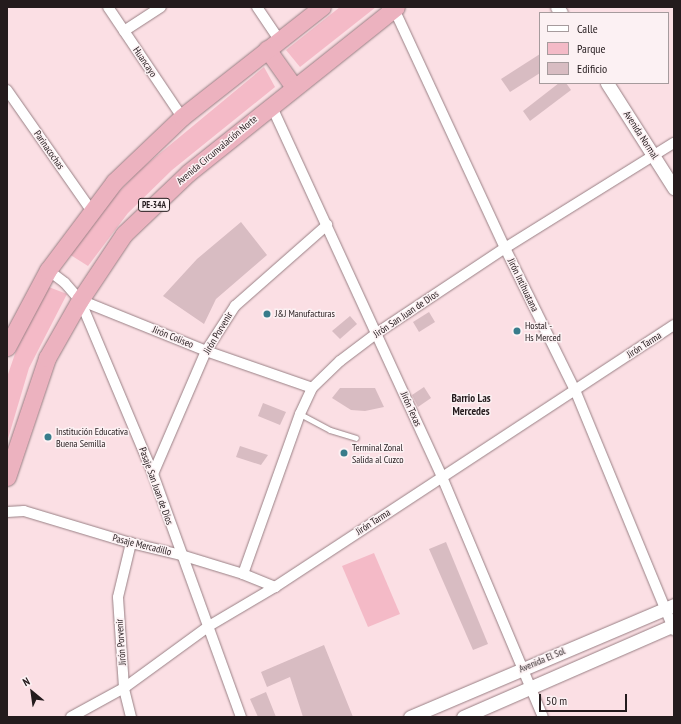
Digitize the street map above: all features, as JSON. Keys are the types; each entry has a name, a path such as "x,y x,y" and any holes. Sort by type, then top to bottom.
{"highway":[{"path":"8,338 48,270 91,210 114,182 182,117 322,7"},
{"name":"Avenida Circunvalación Norte","path":"7,477 47,358 80,300 124,234 188,173 271,105 395,8"},
{"path":"273,45 294,87"}],"street":[{"name":"Huancayo","path":"108,7 182,117"},
{"path":"124,31 162,7"},
{"path":"257,7 273,45"},
{"name":"Jirón Intihuatana","path":"395,8 505,248 575,390 669,607 673,627"},
{"name":"Avenida Normal","path":"608,84 674,188"},
{"name":"Parinacochas","path":"7,90 91,210"},
{"name":"Jirón Texas","path":"271,105 442,477 521,669 543,717"},
{"name":"Jirón San Juan de Dios","path":"243,574 300,414 312,388 340,361 377,333 505,248 674,143"},
{"name":"Jirón Porvenir","path":"153,474 206,351 235,306 327,225"},
{"name":"Pasaje San Juan de Dios","path":"48,270 65,283 80,300 153,474 181,555 209,626"},
{"name":"Jirón Coliseo","path":"80,300 206,351 312,388"},
{"name":"Jirón Tarma","path":"71,717 124,688 209,626 275,587 674,325"},
{"name":"Pasaje Mercadillo","path":"7,512 24,511 131,543 181,555 243,574 275,587"},
{"name":"Jirón Porvenir","path":"131,543 118,597 124,688 131,717"},
{"name":"Avenida El Sol","path":"410,717 669,607"},
{"path":"209,626 241,717"},
{"path":"463,717 673,627"}],"lane":[{"path":"300,414 330,430 356,438"}],"green space":[{"path":"340,7 376,7 300,67 286,50"},
{"path":"264,67 275,87 172,170 128,213 88,266 69,254 107,204 141,169"},
{"path":"46,286 67,294 29,368 7,442 7,377 16,351"},
{"path":"374,553 400,614 368,627 342,566"}],"building":[{"path":"539,55 539,74 510,92 501,79"},
{"path":"558,84 567,84 571,90 530,121 523,111"},
{"path":"241,222 267,255 216,299 204,324 163,296 197,259"},
{"path":"429,312 435,322 419,332 413,322"},
{"path":"350,316 357,324 340,339 332,331"},
{"path":"424,387 431,398 418,407 412,395"},
{"path":"340,388 375,388 384,407 365,411 351,410 332,398"},
{"path":"263,403 286,412 280,425 258,416"},
{"path":"240,446 268,455 261,465 236,457"},
{"path":"446,542 488,644 473,650 429,549"},
{"path":"324,645 353,717 303,717 290,677 267,687 261,672"},
{"path":"266,692 276,717 258,717 250,699"}],"place":[{"name":"J&J Manufacturas","path":"267,314"},
{"name":"Hostal - Hs Merced","path":"517,331"},
{"name":"Institución Educativa Buena Semilla","path":"48,437"},
{"name":"Terminal Zonal Salida al Cuzco","path":"344,453"}],"district":[{"name":"Barrio Las Mercedes","path":"471,405"}]}
